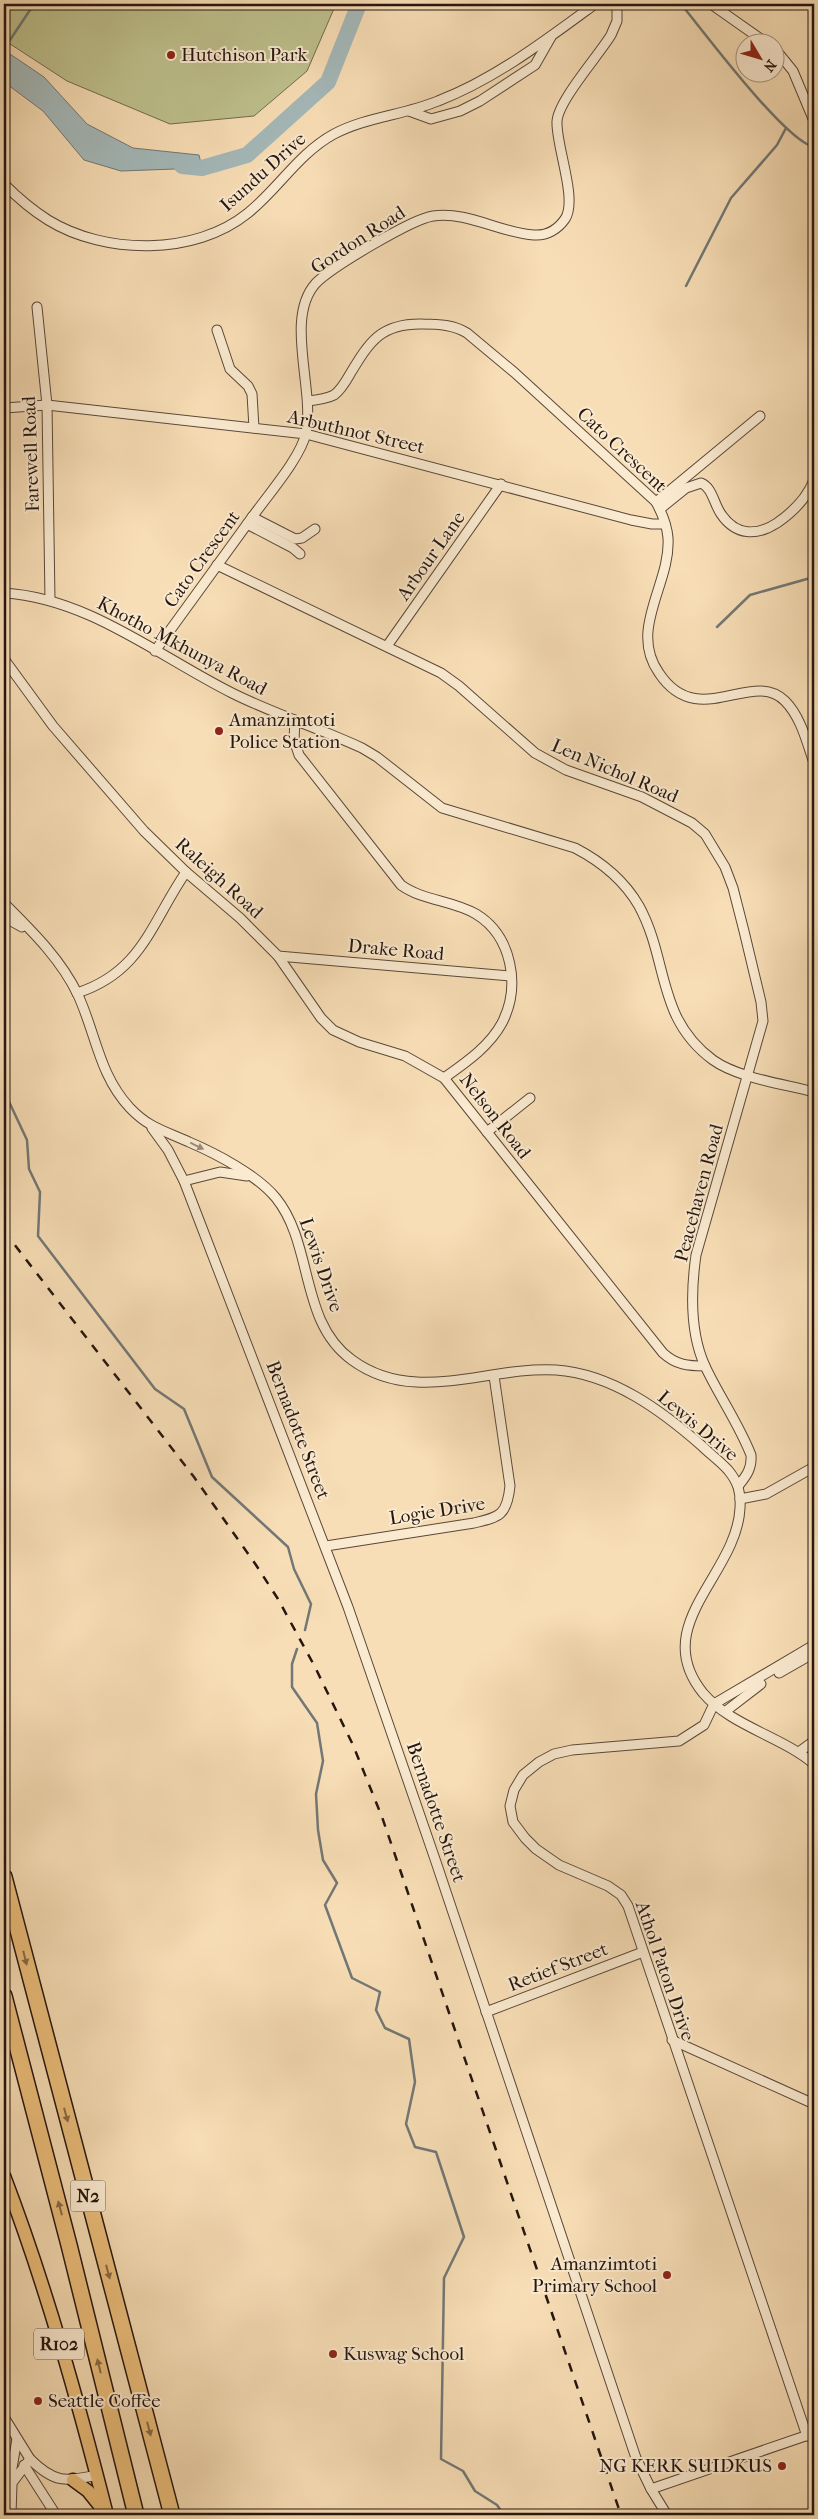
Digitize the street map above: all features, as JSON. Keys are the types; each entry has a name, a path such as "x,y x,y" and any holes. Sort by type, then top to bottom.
{"highway":[{"name":"N2","path":"4,1877 172,2515"},
{"name":"N2","path":"4,1996 69,2245 136,2515"}],"main road":[{"name":"R102","path":"4,2176 19,2216 80,2411 107,2515"},
{"path":"73,2480 88,2491 107,2515"}],"street":[{"name":"Isundu Drive","path":"4,184 48,220 86,236 128,245 170,244 204,236 223,229 247,214 310,150 333,134 367,121 409,111 458,93 551,36 594,4"},
{"name":"Gordon Road","path":"306,434 308,401 302,326 303,313 309,294 328,273 404,226 433,216 460,217 535,235 553,231 566,218 570,204 558,139 558,113 612,35 616,21 617,4"},
{"path":"711,4 751,32"},
{"name":"Isundu Drive","path":"409,111 431,119 460,111 480,101 535,65 551,36"},
{"path":"786,62 794,71 814,121"},
{"name":"Farewell Road","path":"37,307 46,405 50,600"},
{"name":"Cato Crescent","path":"308,401 325,399 340,390 375,337 388,329 416,324 441,324 459,329 515,373 658,505 668,539 664,566 647,632 648,650 658,672 676,693 696,700 716,699 756,691 766,691 778,695 787,702 800,723 814,763"},
{"path":"217,330 230,369 250,388 254,428"},
{"name":"Arbuthnot Street","path":"4,408 46,405 306,434 637,521 665,524"},
{"path":"658,505 760,416"},
{"name":"Cato Crescent","path":"155,651 283,475 306,434"},
{"path":"658,505 686,488 701,483 708,488 721,514 729,524 741,531 751,533 765,531 788,515 811,489 814,480"},
{"name":"Arbour Lane","path":"387,646 501,484"},
{"path":"249,521 295,539 302,538 315,529"},
{"path":"249,521 300,554"},
{"name":"Len Nichol Road","path":"217,565 440,673 535,753 566,770 659,805 692,823 705,834 715,847 733,888 763,1013 756,1049 748,1074"},
{"name":"Khotho Mkhunya Road","path":"4,593 50,600 86,612 258,706 362,748 377,757 442,808 575,848 603,864 628,890 640,908 670,1004 686,1034 715,1061 748,1074 814,1092"},
{"name":"Raleigh Road","path":"4,659 53,726 144,831 186,872 240,918 278,956 321,1018 333,1030 359,1042 411,1059 444,1078"},
{"name":"Nelson Road","path":"295,720 294,740 299,755 391,874 411,893 462,907 482,918 496,932 506,949 511,976 508,1007 502,1023 473,1057 444,1078 663,1353 671,1360 683,1365 705,1366"},
{"path":"77,993 94,987 125,967 141,949 167,900 186,872"},
{"name":"Lewis Drive","path":"4,902 54,958 77,993 106,1075 117,1094 152,1128 190,1142 228,1161 264,1185 279,1201 294,1230 316,1309 337,1346 348,1358 380,1375 404,1382 446,1383 556,1370 592,1377 645,1402 676,1424 726,1468 739,1485 740,1499 736,1534 728,1553 698,1600 687,1624 685,1637 690,1672 714,1704 799,1752 814,1764"},
{"path":"4,917 38,939"},
{"name":"Drake Road","path":"278,956 511,976"},
{"name":"Peacehaven Road","path":"739,1485 749,1472 752,1464 751,1455 705,1366 696,1333 694,1270 700,1239 748,1074"},
{"path":"487,1132 530,1098"},
{"name":"Bernadotte Street","path":"152,1128 168,1150 184,1181 326,1546 436,1862 633,2449 651,2489 667,2515"},
{"name":"Lewis Drive","path":"184,1181 220,1172 249,1176"},
{"name":"Logie Drive","path":"326,1546 474,1523 496,1518 503,1512 510,1486 494,1376"},
{"path":"740,1499 766,1494 814,1466"},
{"path":"714,1704 814,1645"},
{"path":"726,1711 755,1687 814,1653"},
{"name":"Athol Paton Drive","path":"714,1704 704,1724 679,1741 572,1750 554,1754 539,1762 523,1776 514,1790 510,1806 513,1822 536,1849 559,1864 608,1886 620,1895 628,1906 672,2040 810,2434"},
{"path":"799,1752 814,1741"},
{"name":"Retief Street","path":"486,2012 643,1952"},
{"path":"672,2040 814,2104"},
{"path":"4,2418 17,2439 27,2462 56,2515"},
{"path":"651,2489 810,2434"},
{"path":"11,2515 12,2468 17,2439"},
{"path":"27,2462 51,2476 73,2480 97,2475"},
{"path":"12,2483 27,2462"}],"green space":[{"name":"Hutchison Park","path":"4,4 336,4 307,71 254,116 170,124 67,81 4,40"}],"shaded area":[{"path":"4,50 44,77 87,124 133,148 199,155 202,168 121,171 84,160 43,111 4,82"}],"waterway":[{"path":"4,49 34,4"},
{"path":"182,166 202,168 247,155 328,82 359,4"},
{"path":"681,4 765,106 784,126 801,140 814,147"},
{"path":"686,286 731,198 777,145 786,128"},
{"path":"717,627 750,595 814,577"},
{"path":"4,1091 27,1140 29,1169 40,1192 38,1236 155,1389 184,1409 212,1477 288,1547 294,1569 311,1604 305,1630"},
{"path":"297,1649 292,1664 292,1687 317,1723 323,1761 316,1794 318,1830 323,1860 337,1883 325,1905 352,1978 380,1992 376,2010 385,2028 409,2039 415,2082 406,2124 415,2147 436,2152 464,2237 444,2278 441,2459 463,2471 475,2491 497,2505 504,2515"}],"railway":[{"path":"4,1231 194,1477 256,1565 278,1599 315,1667 353,1745 382,1817 621,2515"}],"place":[{"name":"Hutchison Park","path":"171,55"},
{"name":"Amanzimtoti Police Station","path":"219,731"},
{"name":"Amanzimtoti Primary School","path":"667,2275"},
{"name":"Kuswag School","path":"333,2354"},
{"name":"Seattle Coffee","path":"38,2401"},
{"name":"NG KERK SUIDKUS","path":"782,2466"}]}
